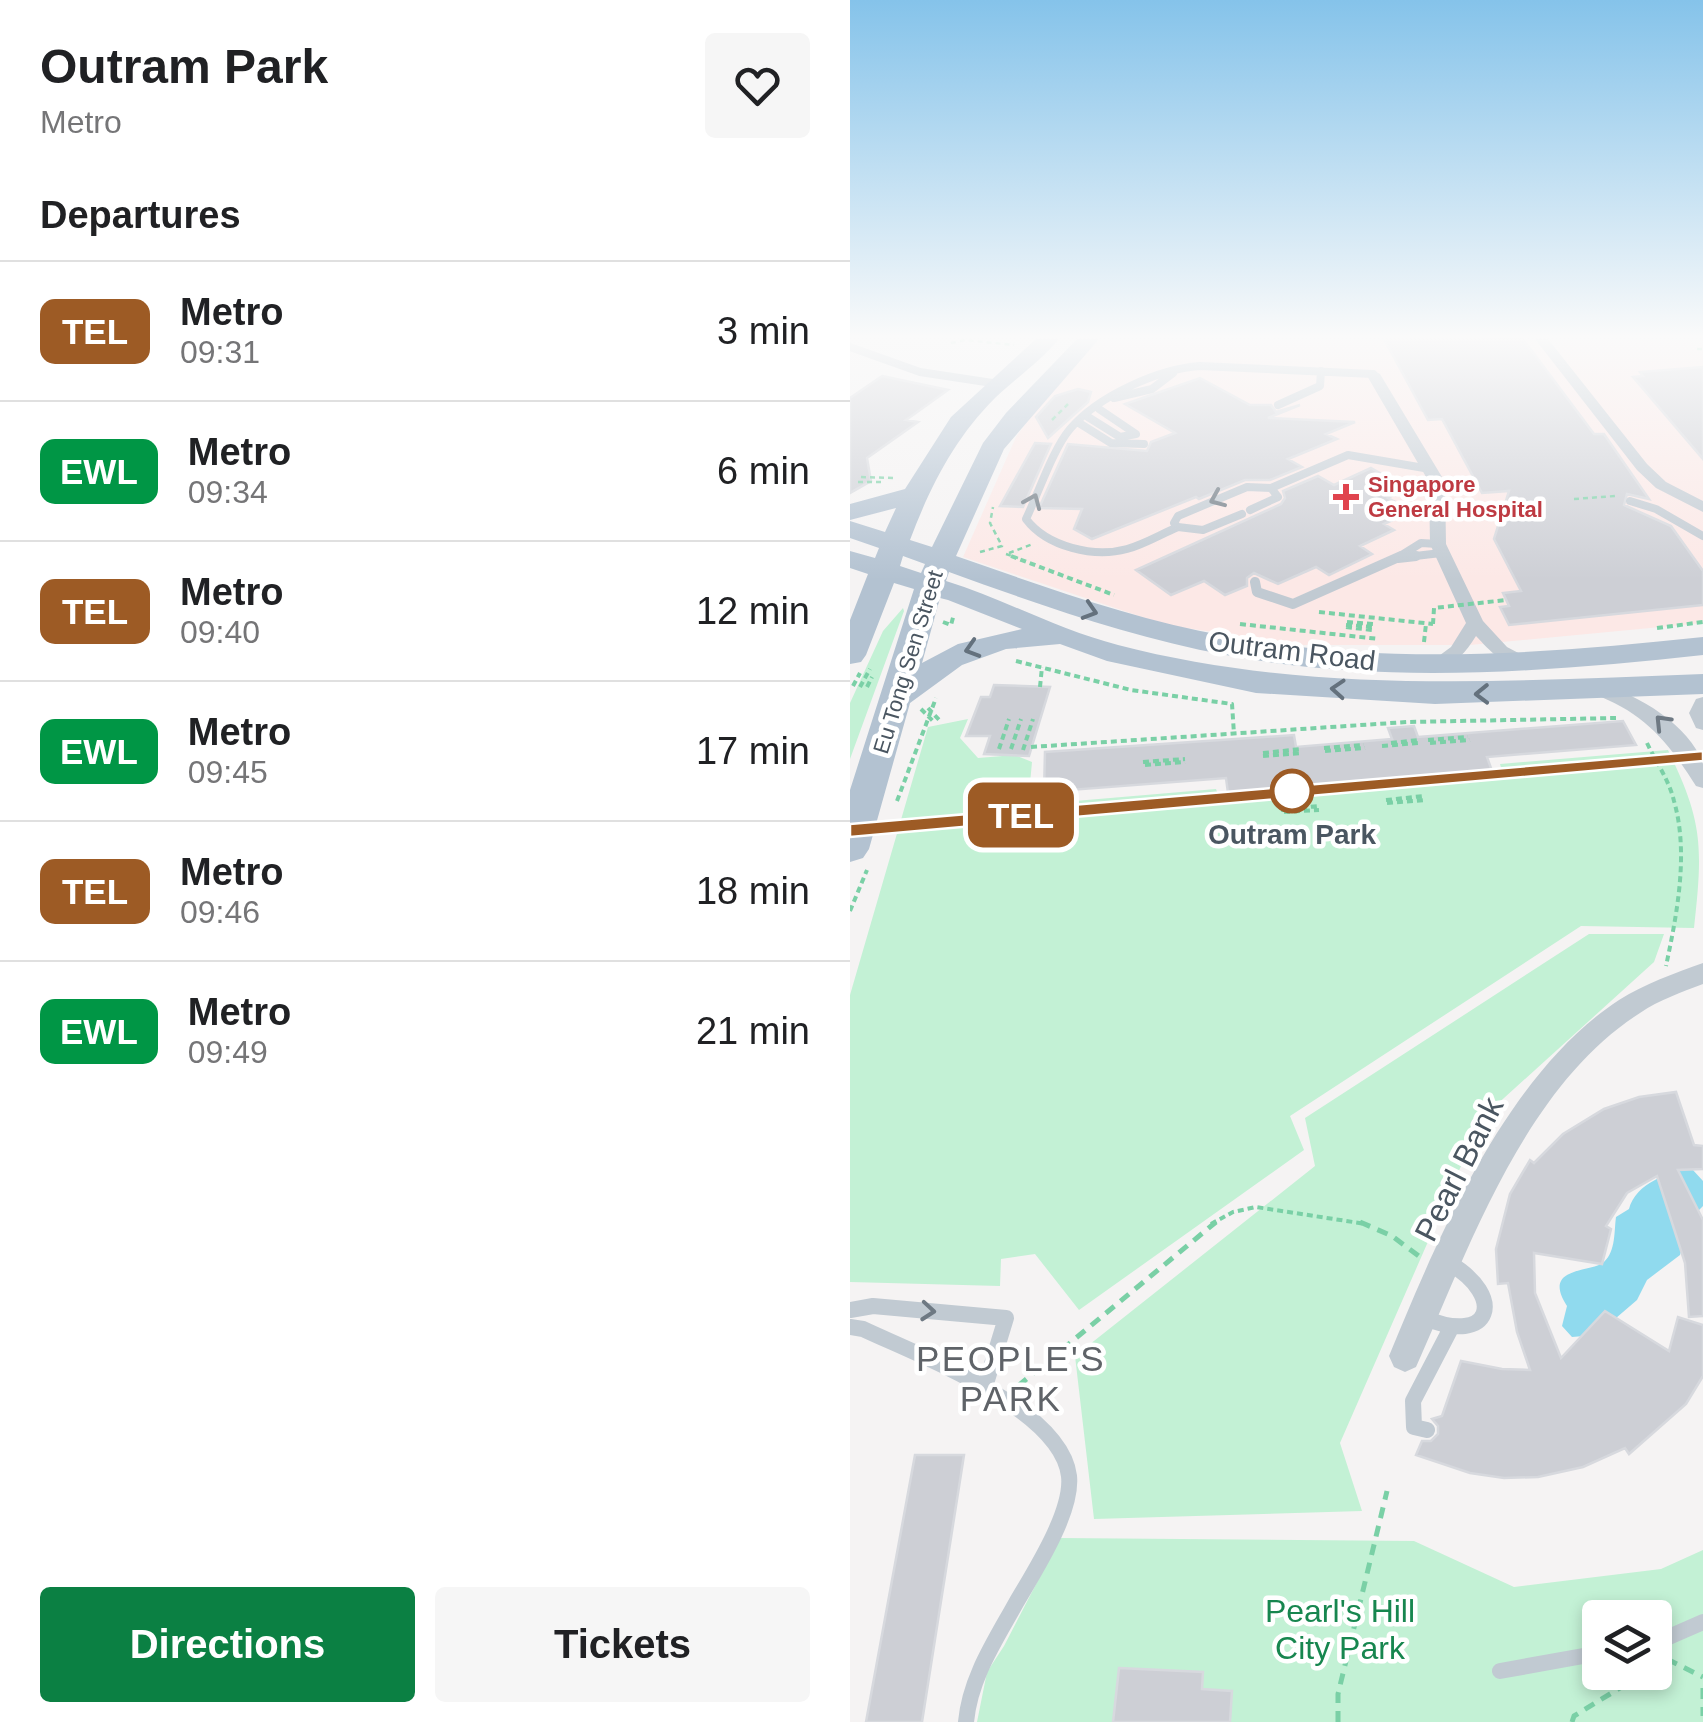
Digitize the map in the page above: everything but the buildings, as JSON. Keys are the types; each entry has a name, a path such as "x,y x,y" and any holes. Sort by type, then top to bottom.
{"main road":[{"path":"850,512 905,484 965,419"},
{"name":"Eu Tong Sen Street","path":"856,845 915,706 934,574 992,448 1013,419"},
{"path":"857,656 890,559 905,484"},
{"path":"966,505 963,533 1018,589"},
{"path":"850,529 890,559 934,574"},
{"path":"850,559 890,559"},
{"name":"Outram Road","path":"934,574 1018,589 1162,632 1294,656 1432,650 1523,664 1703,646"},
{"name":"Outram Road","path":"934,574 958,594 1061,637 1198,674 1256,683 1408,694 1703,684"},
{"path":"915,706 956,654 1025,637 1061,637"}],"street":[{"path":"1400,419 1437,482 1440,549 1475,623 1500,651 1523,664"},
{"path":"1605,419 1642,467 1662,485 1703,506"},
{"path":"1432,650 1458,651 1475,623"},
{"path":"1600,690 1652,712 1669,728 1703,781"},
{"path":"1703,702 1699,713 1703,724"},
{"name":"Pearl Bank","path":"1405,1356 1498,1155 1548,1080 1620,1013 1703,973"}],"lane":[{"path":"1084,419 1070,428 1028,510 1030,528 1064,546 1121,550 1178,527 1203,530 1278,497 1271,488"},
{"path":"1092,419 1120,437 1136,434 1117,419"},
{"path":"1078,423 1111,443 1144,444"},
{"path":"1178,527 1174,524 1178,516 1247,487 1271,488 1348,454 1430,469"},
{"path":"1630,501 1656,509 1701,538"},
{"path":"1255,582 1257,592 1293,604 1398,558 1440,549"},
{"path":"1423,1317 1450,1330 1472,1329 1481,1319 1487,1299 1482,1284 1446,1270"},
{"path":"850,1310 873,1306 1006,1318 991,1394"},
{"path":"850,1327 863,1328 1029,1416 1057,1444 1069,1476 1050,1541 978,1674 966,1722"},
{"path":"1427,1430 1414,1427 1413,1401 1450,1330"},
{"path":"1672,1643 1703,1622"},
{"path":"1500,1671 1582,1656"}],"path":[{"path":"860,478 905,484"},
{"path":"1013,551 1006,554 1116,595"},
{"path":"1410,641 1432,650 1430,624 1434,608 1506,600"},
{"path":"1320,612 1430,624"},
{"path":"1231,624 1383,640"},
{"path":"1346,625 1373,627"},
{"path":"853,686 857,656"},
{"path":"857,656 860,686"},
{"path":"1008,660 1131,690 1232,704 1234,734"},
{"path":"1040,686 1042,667"},
{"path":"895,806 940,688"},
{"path":"915,706 937,722"},
{"path":"915,706 927,722"},
{"path":"1031,747 1407,722 1630,718"},
{"path":"999,750 1009,719"},
{"path":"1011,749 1021,719"},
{"path":"1023,750 1033,719"},
{"path":"1642,733 1674,799 1677,821 1678,913 1660,992"},
{"path":"1429,741 1469,738"},
{"path":"1381,745 1418,742"},
{"path":"1324,749 1364,746"},
{"path":"1263,754 1301,751"},
{"path":"1143,763 1185,760"},
{"path":"1386,801 1425,798"},
{"path":"1281,812 1320,808"},
{"path":"850,912 856,845"},
{"path":"991,1394 1017,1387 1208,1226 1233,1212 1256,1207 1361,1222 1392,1236 1446,1270"},
{"path":"1338,1722 1338,1694 1387,1491"},
{"path":"1672,1658 1703,1677"},
{"path":"1703,1688 1703,1716"},
{"path":"1572,1722 1574,1716 1617,1690"}],"shaded area":[{"name":"Singapore General Hospital","path":"1029,419 1703,419 1703,623 1470,645 1301,645 1166,625 963,557 1016,437"}],"green space":[{"path":"903,608 850,759 850,703 883,631"},
{"path":"968,719 960,738 978,758 1015,755 1032,762 1028,805 1216,789 1220,800 1504,778 1500,764 1668,750 1688,797 1697,835 1699,876 1694,928 1581,926 1290,1116 1304,1150 1079,1310 1035,1254 1001,1259 1000,1286 850,1282 850,995 928,727"},
{"path":"1589,934 1664,934 1654,962 1482,1118 1340,1443 1362,1511 1094,1519 1075,1356 1315,1166 1305,1118"},
{"name":"Pearl's Hill City Park","path":"1060,1538 1414,1541 1514,1587 1661,1569 1703,1550 1703,1722 977,1722 987,1672"}],"water":[{"path":"1692,1169 1703,1181 1703,1206 1690,1219 1680,1255 1647,1280 1637,1300 1616,1318 1584,1336 1572,1337 1562,1326 1567,1306 1560,1284 1564,1277 1604,1262 1613,1247 1616,1217 1629,1209 1638,1192 1663,1176"}],"metro line":[{"name":"TEL","path":"850,830 1703,757"}],"place":[{"name":"Singapore General Hospital","path":"1346,497"},
{"name":"Outram Park","path":"1292,791"}],"district":[{"name":"PEOPLE'S PARK","path":"1011,1378"}]}
